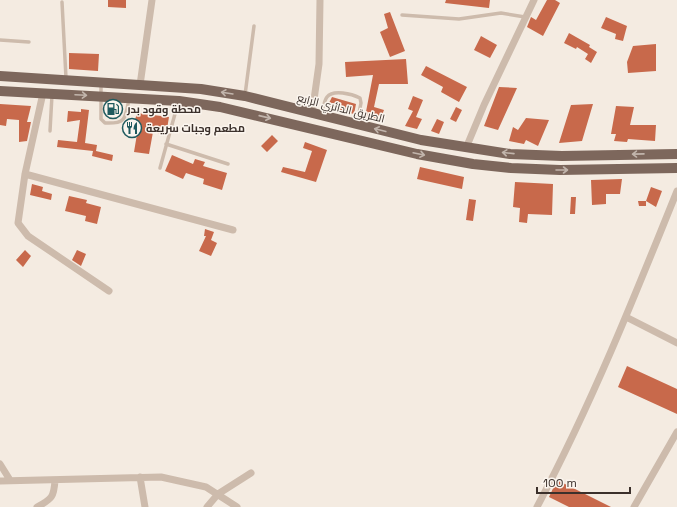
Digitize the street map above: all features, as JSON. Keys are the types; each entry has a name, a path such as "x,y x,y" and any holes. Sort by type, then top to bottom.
{"main road":[{"name":"الطريق الدائري الرابع","path":"0,76 178,86 245,96 420,140 510,154 562,156 677,154"},
{"path":"0,91 129,98 220,107 417,154 473,164 511,168 560,170 677,168"}],"street":[{"path":"140,84 152,0"},
{"path":"316,115 319,64 320,0"},
{"path":"466,148 524,17 534,0"},
{"path":"48,93 25,174 18,223 20,228 28,236 109,291"},
{"path":"25,174 233,230"},
{"path":"537,507 565,453 626,317 677,191"},
{"path":"626,317 677,343"},
{"path":"634,507 677,432"},
{"path":"0,464 10,480"},
{"path":"208,507 218,494 251,473"},
{"path":"140,477 145,507"},
{"path":"0,481 161,477 181,480 206,487 236,507"},
{"path":"37,507 51,499 54,494 55,480"}],"lane":[{"path":"62,2 66,79"},
{"path":"402,15 459,19 501,14 524,17"},
{"path":"245,96 254,26"},
{"path":"0,40 29,42"},
{"path":"101,81 101,120 104,123 118,124 123,120 129,98"},
{"path":"316,115 330,94 336,92 356,96 360,98 361,103 357,124"},
{"path":"48,93 50,131"},
{"path":"160,168 179,102"},
{"path":"166,144 228,164"}],"building":[{"path":"108,0 126,0 126,8 108,7"},
{"path":"446,0 490,0 489,8 445,3"},
{"path":"547,0 555,0 560,3 543,36 527,27 531,17 536,20"},
{"path":"390,12 405,51 390,57 380,32 388,28 384,14"},
{"path":"606,17 627,26 623,41 615,39 616,34 601,28"},
{"path":"569,33 590,45 589,47 597,52 591,63 585,59 588,54 577,47 576,49 564,43"},
{"path":"481,36 497,45 490,58 474,50"},
{"path":"656,44 656,71 628,73 627,62 633,46"},
{"path":"69,53 99,54 98,71 69,69"},
{"path":"406,59 408,84 379,84 374,107 384,110 380,120 365,117 373,75 346,77 345,62"},
{"path":"426,66 467,87 459,102 441,92 443,87 421,75"},
{"path":"499,87 517,88 498,130 484,126"},
{"path":"413,96 423,100 416,117 422,119 417,129 405,126 413,111 408,109"},
{"path":"332,97 356,104 354,114 327,107"},
{"path":"0,104 31,106 27,122 31,122 27,141 19,142 19,120 7,119 6,126 0,125"},
{"path":"593,104 582,141 559,143 571,105"},
{"path":"616,106 634,107 630,125 656,125 655,141 628,139 627,142 614,141 616,134 611,134"},
{"path":"456,107 462,110 456,122 450,119"},
{"path":"81,109 89,110 85,143 97,145 96,151 113,155 112,161 92,156 93,151 57,147 58,140 77,142 80,120 67,122 68,111 81,112"},
{"path":"137,113 169,117 166,135 153,132 149,154 134,152 138,128 133,127"},
{"path":"526,118 549,120 538,146 526,140 524,144 509,141 513,127 518,130"},
{"path":"437,119 444,122 439,134 431,131"},
{"path":"272,135 278,141 267,152 261,146"},
{"path":"305,142 327,150 316,182 281,172 283,167 305,172 312,151 303,148"},
{"path":"172,155 193,164 195,159 205,162 203,166 227,173 222,190 203,184 204,179 186,173 183,179 165,171"},
{"path":"420,167 464,177 462,189 417,179"},
{"path":"622,179 620,194 606,194 606,204 592,205 591,180"},
{"path":"515,182 553,184 552,215 528,214 527,223 519,222 520,208 513,207"},
{"path":"32,184 43,187 42,191 52,194 51,200 30,195"},
{"path":"651,187 662,191 656,207 646,201"},
{"path":"69,196 87,200 86,203 101,207 97,224 85,221 86,216 65,211"},
{"path":"571,197 576,197 575,214 570,214"},
{"path":"469,199 476,200 473,221 466,220"},
{"path":"638,201 646,201 646,206 639,206"},
{"path":"205,229 214,232 211,240 217,243 211,256 199,251 206,236 204,236"},
{"path":"25,250 31,256 23,267 16,260"},
{"path":"77,250 86,254 81,266 72,260"},
{"path":"627,366 677,389 677,414 618,387"},
{"path":"557,480 611,507 569,507 549,497"}],"place":[{"name":"محطة وقود بدر","path":"113,109"},
{"name":"مطعم وجبات سريعة","path":"132,128"}]}
